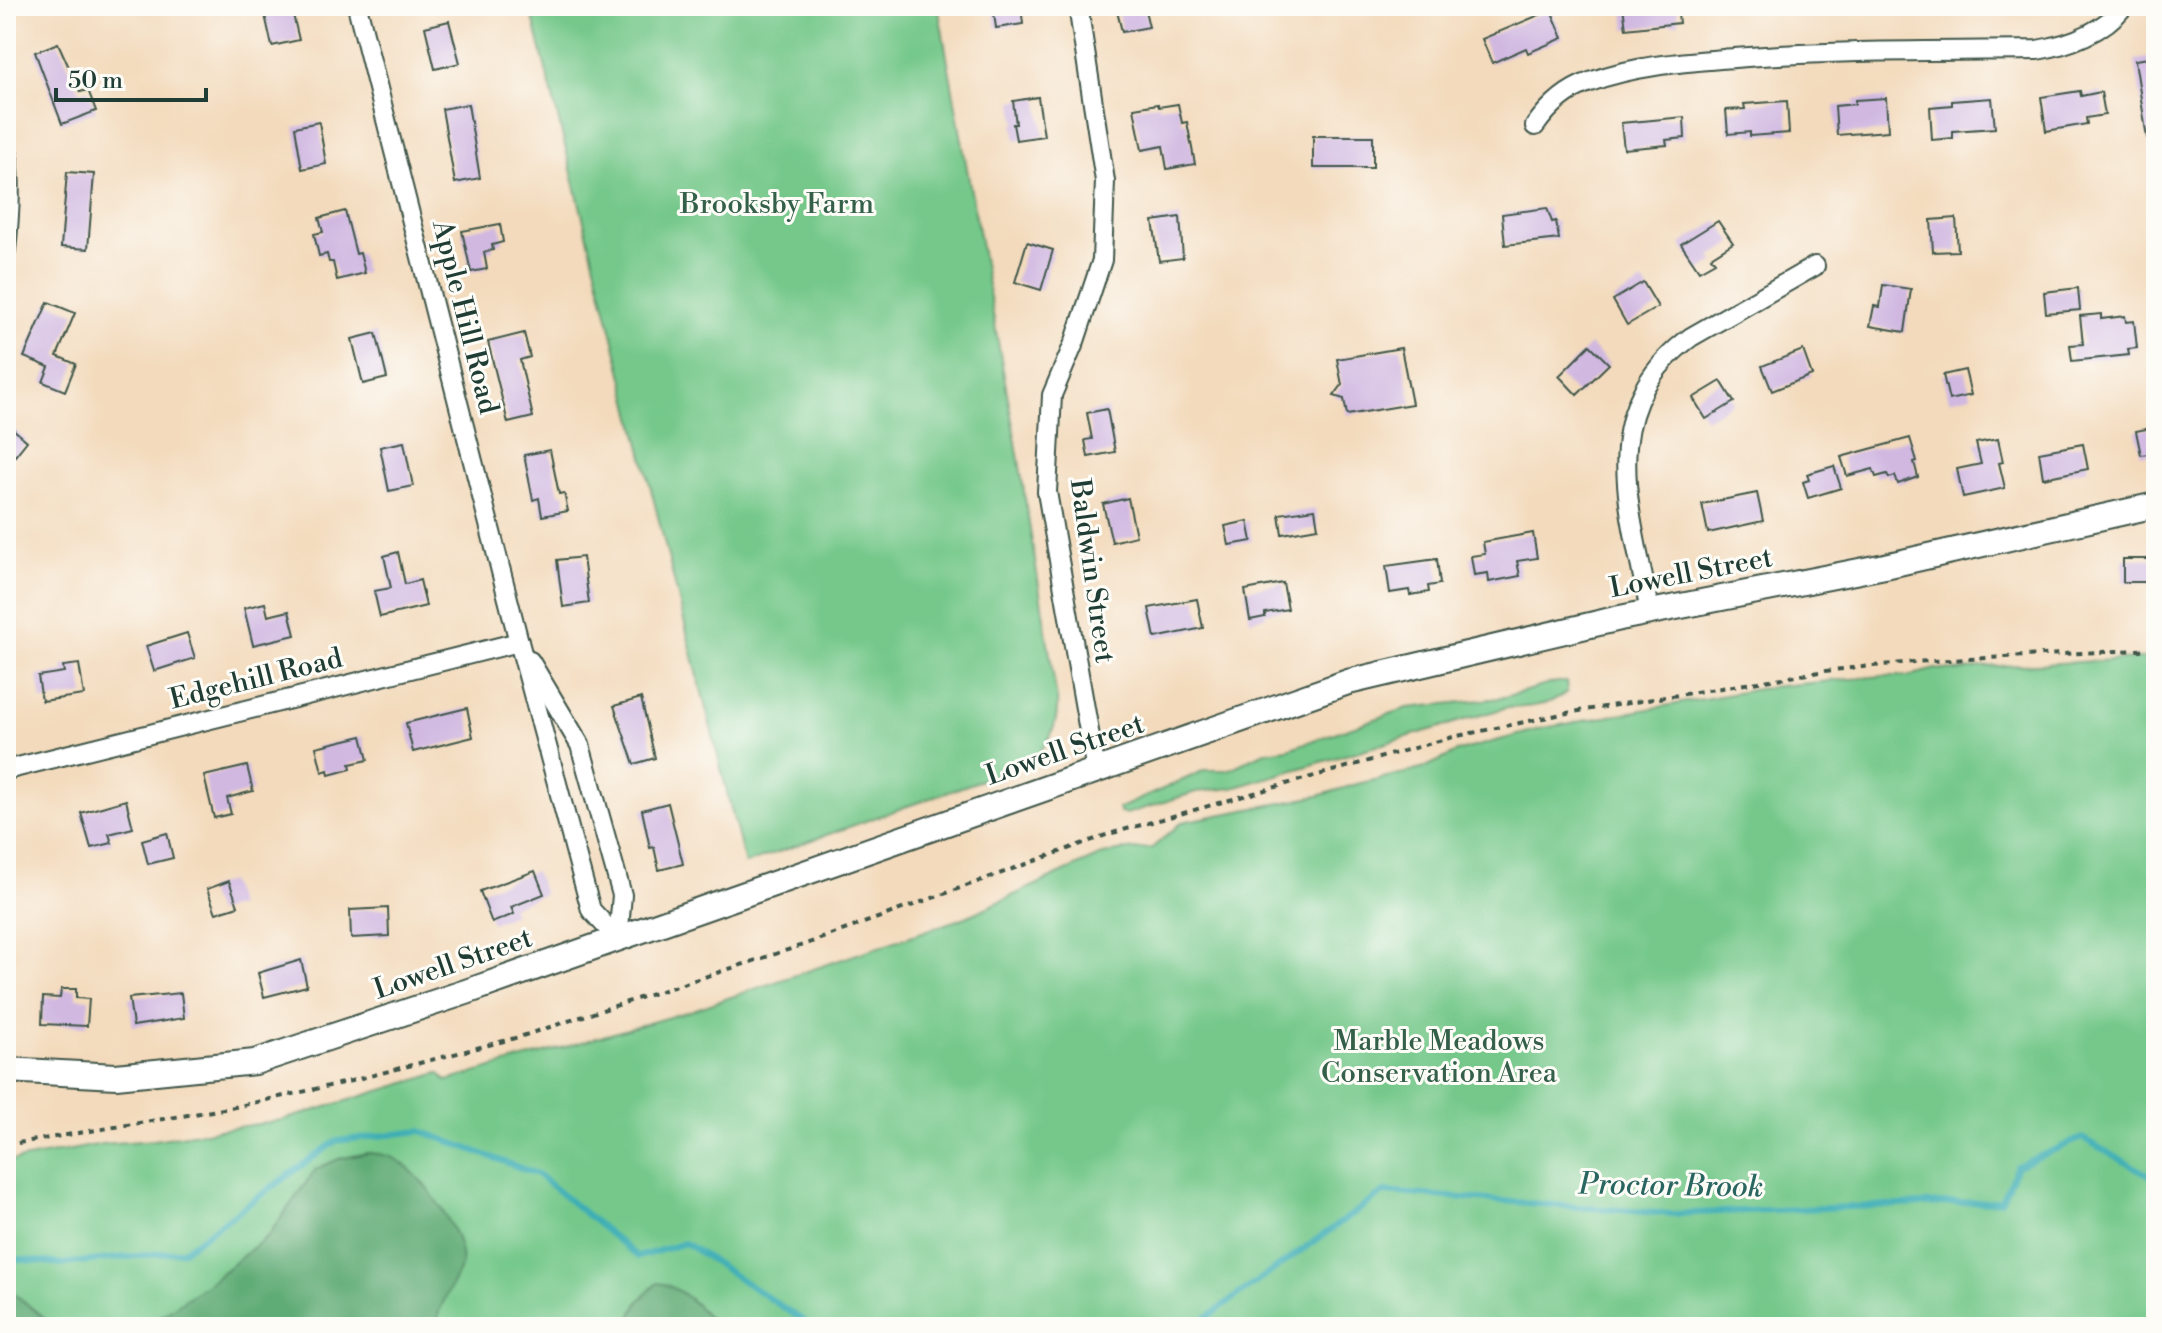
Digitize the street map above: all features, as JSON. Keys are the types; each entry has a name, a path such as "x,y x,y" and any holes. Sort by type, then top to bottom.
{"main road":[{"name":"Lowell Street","path":"6,1070 116,1076 255,1062 618,939 1348,682 1650,612 1885,566 2156,505"}],"street":[{"name":"Apple Hill Road","path":"357,6 519,642 591,910 618,939"},
{"name":"Baldwin Street","path":"1078,6 1105,181 1102,260 1075,341 1052,395 1047,492 1096,771"},
{"path":"1535,126 1549,106 1567,93 1589,82 1635,69 1844,51 2037,50 2080,39 2124,6"},
{"path":"6,142 11,212 6,250"},
{"path":"1650,612 1625,462 1627,432 1634,409 1645,386 1678,346 1815,266"},
{"name":"Apple Hill Road","path":"519,642 580,745 622,895 618,939"},
{"name":"Edgehill Road","path":"6,770 519,642"}],"path":[{"path":"6,1145 230,1108 347,1082 519,1037 806,944 1109,834 1453,737 1567,713 1832,670 1913,662 2156,649"}],"green space":[{"name":"Brooksby Farm","path":"530,6 938,6 1018,454 1057,699 1056,719 1050,736 1026,764 745,864"},
{"name":"Marble Meadows Conservation Area","path":"2156,658 2156,1327 401,1327 369,1153 339,1159 316,1169 268,1236 146,1327 55,1327 6,1287 6,1162 102,1144 154,1140 283,1120 439,1073 447,1081 690,1011 966,917 1097,857 1117,851 1152,848 1182,822 1318,796 1422,769 1459,751 1544,728 1769,687 1909,676 1935,669 1958,671 1981,667"},
{"path":"1566,682 1567,692 1545,703 1505,708 1233,788 1196,792 1126,814 1118,809 1205,770 1228,770 1265,752 1288,749 1407,708 1501,698"},
{"path":"369,1153 392,1157 409,1169 431,1193 457,1239 461,1266 439,1311 437,1327 145,1327 209,1283 268,1236 316,1169 339,1159"},
{"path":"657,1283 682,1293 716,1327 626,1327 639,1301"},
{"path":"6,1287 55,1327 6,1327"}],"building":[{"path":"263,6 291,6 299,40 272,46"},
{"path":"993,6 1021,6 1023,24 996,28"},
{"path":"1116,6 1144,6 1149,27 1122,32"},
{"path":"1623,6 1677,6 1679,23 1626,29"},
{"path":"1551,10 1563,38 1528,53 1526,48 1492,63 1482,39"},
{"path":"449,21 460,63 435,69 425,27"},
{"path":"58,43 80,92 88,90 96,111 62,124 35,52"},
{"path":"2156,57 2156,137 2147,138 2135,60"},
{"path":"2080,91 2081,96 2101,92 2105,115 2086,118 2087,124 2046,131 2041,97"},
{"path":"1038,97 1044,136 1016,140 1013,101"},
{"path":"1886,98 1888,131 1837,135 1835,106 1855,104 1855,100"},
{"path":"1992,98 1995,128 1953,131 1953,138 1932,140 1930,107 1952,105 1952,101"},
{"path":"1787,101 1789,133 1728,134 1726,110 1745,109 1744,104"},
{"path":"468,104 480,178 455,183 442,109"},
{"path":"1158,104 1159,107 1178,104 1182,123 1187,122 1195,164 1167,169 1163,146 1142,150 1134,108"},
{"path":"1684,117 1685,138 1666,140 1667,145 1624,149 1621,123"},
{"path":"319,122 326,164 302,169 295,127"},
{"path":"1313,136 1373,136 1373,168 1313,168"},
{"path":"67,172 94,174 88,249 61,247"},
{"path":"1547,208 1552,222 1556,221 1559,239 1505,245 1502,214"},
{"path":"345,211 356,254 360,253 365,273 337,280 333,262 329,262 327,254 319,256 314,234 323,232 319,218"},
{"path":"1180,217 1183,258 1159,261 1153,221"},
{"path":"1956,218 1958,251 1933,252 1931,220"},
{"path":"1718,221 1733,243 1711,257 1715,262 1699,271 1681,244"},
{"path":"500,224 503,242 492,245 493,250 484,252 487,269 471,272 462,231"},
{"path":"1027,242 1053,250 1041,290 1015,282"},
{"path":"1643,282 1658,307 1627,325 1613,300"},
{"path":"1883,285 1911,289 1905,332 1870,326 1874,306 1880,307"},
{"path":"2078,288 2080,310 2046,313 2044,292"},
{"path":"48,302 75,313 57,356 76,364 65,391 43,382 49,367 24,357"},
{"path":"2101,314 2101,319 2125,316 2126,322 2134,321 2137,348 2128,349 2129,355 2072,361 2070,345 2083,344 2080,316"},
{"path":"376,333 387,378 363,384 352,339"},
{"path":"524,333 530,357 520,360 533,417 508,423 488,342"},
{"path":"1590,345 1609,364 1577,395 1559,376"},
{"path":"1401,348 1412,404 1347,415 1344,399 1334,396 1342,385 1337,359"},
{"path":"1803,350 1812,375 1772,391 1762,366"},
{"path":"1965,370 1971,395 1949,400 1943,375"},
{"path":"1721,381 1734,402 1706,419 1693,398"},
{"path":"1107,409 1115,452 1088,457 1085,440 1092,439 1087,413"},
{"path":"6,423 27,441 15,456 6,449"},
{"path":"2156,427 2156,453 2141,455 2136,431"},
{"path":"1910,438 1918,477 1898,484 1895,476 1889,478 1887,474 1876,477 1873,469 1847,476 1841,457"},
{"path":"1998,439 2003,462 1999,463 2005,488 1963,497 1957,469 1981,464 1976,443"},
{"path":"404,442 413,486 389,491 380,447"},
{"path":"2083,444 2088,469 2043,478 2039,452"},
{"path":"550,450 559,494 564,493 568,511 542,516 539,498 533,500 524,455"},
{"path":"1834,466 1841,488 1808,498 1803,482 1809,480 1807,474"},
{"path":"1757,493 1763,521 1708,533 1702,504"},
{"path":"1128,498 1136,536 1112,542 1103,504"},
{"path":"1315,509 1318,528 1282,534 1279,514"},
{"path":"1248,521 1252,541 1229,545 1225,526"},
{"path":"1533,533 1537,558 1517,561 1520,576 1489,582 1488,573 1474,575 1471,556 1485,554 1483,542"},
{"path":"398,552 405,584 420,580 426,606 380,617 374,591 391,588 384,556"},
{"path":"583,557 589,603 563,607 557,560"},
{"path":"1437,559 1440,584 1428,586 1429,592 1410,595 1409,590 1390,593 1386,566"},
{"path":"2123,559 2155,559 2155,582 2123,582"},
{"path":"1283,583 1288,609 1265,613 1265,617 1250,620 1245,590"},
{"path":"1197,599 1203,628 1155,638 1149,608"},
{"path":"265,603 268,616 289,611 295,635 253,645 244,608"},
{"path":"187,633 195,658 154,671 146,646"},
{"path":"79,664 84,695 42,701 38,676 64,672 63,666"},
{"path":"641,698 655,758 634,764 614,706"},
{"path":"467,708 473,737 413,752 406,723"},
{"path":"362,736 368,760 350,764 351,769 329,775 328,770 322,772 316,747"},
{"path":"247,766 253,791 227,798 231,814 214,818 204,776"},
{"path":"126,800 133,828 109,834 112,843 91,848 81,813"},
{"path":"668,803 683,864 659,870 654,847 650,848 642,810"},
{"path":"167,833 173,858 148,864 142,840"},
{"path":"535,871 544,894 511,907 514,914 492,923 480,891"},
{"path":"229,881 238,906 216,913 207,889"},
{"path":"388,908 389,936 351,938 350,910"},
{"path":"301,960 307,986 264,997 258,973"},
{"path":"61,989 76,989 76,998 89,999 87,1026 42,1024 43,997 60,998"},
{"path":"181,993 184,1018 133,1026 129,998"}],"waterway":[{"name":"Proctor Brook","path":"6,1258 62,1264 183,1251 336,1141 421,1131 537,1174 638,1257 685,1243 813,1327"},
{"name":"Proctor Brook","path":"1189,1327 1384,1192 1671,1214 2001,1201 2017,1166 2082,1138 2156,1179"}]}
